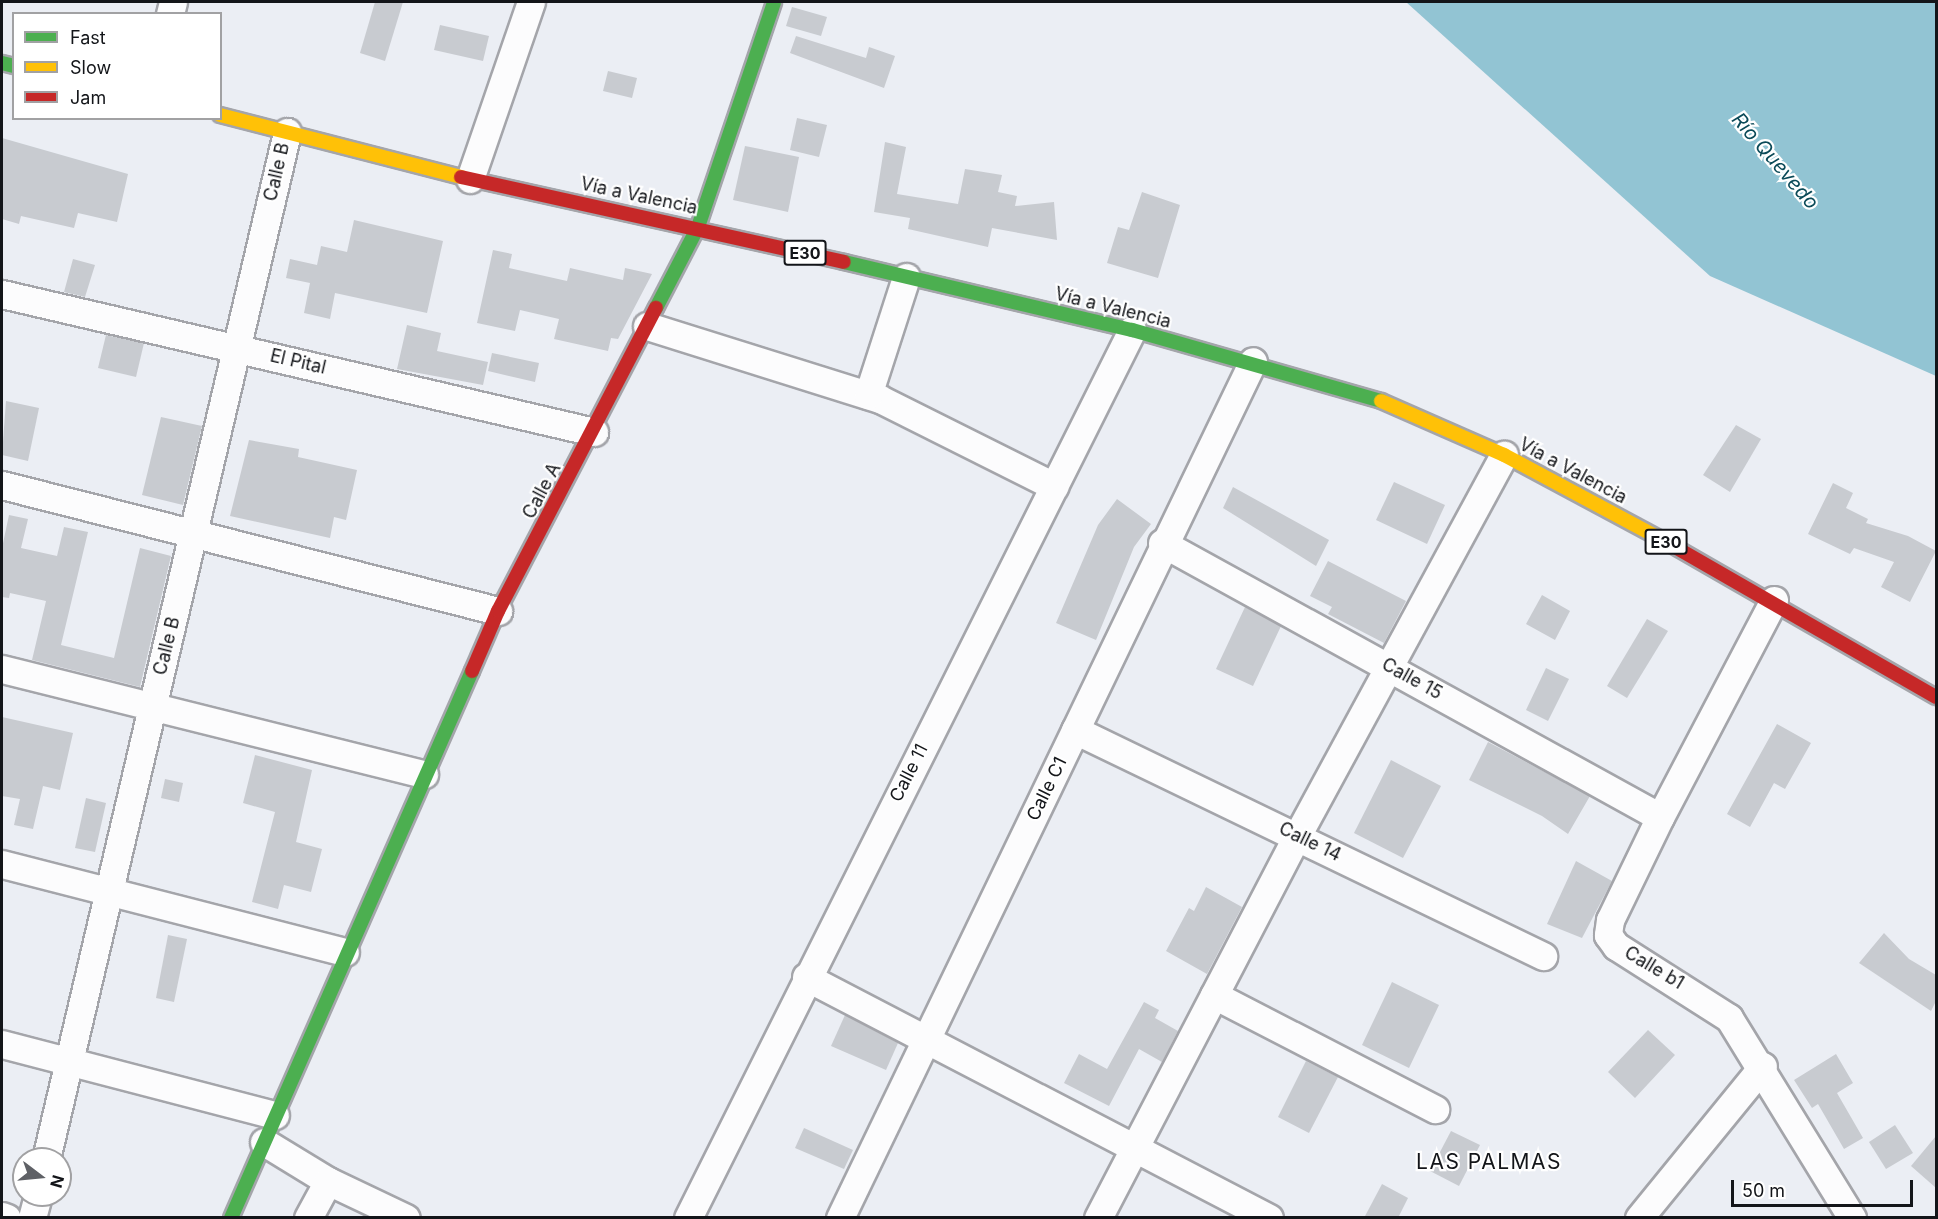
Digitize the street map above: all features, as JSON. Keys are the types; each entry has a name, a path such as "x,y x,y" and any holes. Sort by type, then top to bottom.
{"main road":[{"name":"Calle A","path":"231,1218 345,952 498,611 594,432 698,227 774,2"},
{"name":"Vía a Valencia","path":"222,116 470,179 698,227 1132,330 1253,362 1386,402 1504,455 1774,600 1936,697"}],"street":[{"path":"470,179 531,2"},
{"name":"Calle B","path":"49,1147 71,1060 107,889 195,531 287,132"},
{"path":"868,395 906,277"},
{"name":"El Pital","path":"2,294 594,432"},
{"path":"648,326 868,395 1054,486"},
{"name":"Calle 11","path":"688,1218 806,977 1132,330"},
{"name":"Calle C1","path":"849,1214 924,1039 1075,730 1162,543 1253,362"},
{"path":"1098,1218 1297,836 1504,455"},
{"path":"2,485 195,531 498,611"},
{"name":"Calle 15","path":"1162,543 1660,817"},
{"name":"Calle b1","path":"1774,600 1660,817 1610,920 1608,935 1616,946 1729,1018 1763,1066 1852,1218"},
{"path":"2,669 424,774"},
{"name":"Calle 14","path":"1075,730 1544,956"},
{"path":"2,864 107,889 345,952"},
{"path":"806,977 1269,1218"},
{"path":"1214,994 1436,1109"},
{"path":"2,1044 71,1060 275,1115"},
{"path":"1639,1218 1763,1066"},
{"path":"264,1142 328,1181 406,1218"},
{"path":"308,1218 328,1181"},
{"path":"2,1216 7,1218"}],"water":[{"name":"Río Quevedo","path":"1406,2 1936,2 1936,376 1710,276"}],"building":[{"path":"375,2 403,2 385,61 360,53"},
{"path":"792,7 827,17 821,36 786,26"},
{"path":"440,25 489,36 483,61 434,50"},
{"path":"796,36 866,58 869,47 895,56 884,88 790,53"},
{"path":"608,71 637,78 632,98 603,91"},
{"path":"797,118 827,125 819,157 790,150"},
{"path":"2,138 128,174 117,222 78,213 74,228 21,216 19,224 2,219"},
{"path":"885,142 906,147 897,194 958,204 965,169 1002,175 998,192 1017,196 1015,206 1054,202 1057,240 992,228 988,247 908,229 910,218 874,212"},
{"path":"745,146 799,157 788,212 733,200"},
{"path":"1142,192 1180,205 1158,278 1107,263 1118,227 1129,230"},
{"path":"354,220 443,241 427,313 335,293 330,319 304,313 310,283 286,278 290,259 317,265 321,246 347,252"},
{"path":"493,250 512,254 509,268 567,281 570,268 623,280 625,268 652,274 618,339 611,338 608,351 554,339 559,319 520,310 515,331 477,323"},
{"path":"73,259 95,265 85,297 64,292"},
{"path":"407,325 441,333 437,351 488,362 483,385 397,369"},
{"path":"106,335 144,343 136,377 98,368"},
{"path":"492,353 539,363 535,382 488,371"},
{"path":"6,401 39,408 28,461 2,455"},
{"path":"161,417 202,426 183,505 142,495"},
{"path":"1736,425 1761,439 1730,492 1703,475"},
{"path":"249,440 299,449 298,457 357,470 346,520 334,517 330,538 230,516"},
{"path":"1394,482 1445,505 1427,544 1376,520"},
{"path":"1833,483 1853,493 1846,508 1868,519 1866,523 1908,536 1936,551 1910,602 1881,587 1894,562 1854,548 1850,554 1808,534"},
{"path":"1233,487 1329,540 1316,566 1223,508"},
{"path":"1117,499 1151,524 1134,547 1096,640 1056,623 1098,525"},
{"path":"9,515 28,519 21,548 57,556 64,527 88,532 61,645 114,658 140,548 171,556 140,687 32,660 46,601 10,593 9,598 2,597 2,548"},
{"path":"1328,561 1406,601 1384,643 1328,614 1332,607 1310,596"},
{"path":"1542,595 1570,611 1555,640 1526,624"},
{"path":"1245,607 1281,626 1253,686 1216,669"},
{"path":"1647,619 1668,631 1627,698 1607,686"},
{"path":"1546,668 1569,679 1548,721 1526,710"},
{"path":"2,717 73,733 60,790 43,786 33,829 14,825 20,799 2,796"},
{"path":"1777,724 1811,743 1785,789 1774,783 1750,827 1727,814"},
{"path":"1488,742 1590,796 1568,834 1542,816 1469,780"},
{"path":"255,755 312,770 296,842 322,849 311,892 284,885 278,909 252,902 275,812 243,803"},
{"path":"1391,760 1441,786 1403,858 1354,833"},
{"path":"165,779 183,783 179,802 161,798"},
{"path":"86,798 106,803 95,852 75,848"},
{"path":"1576,861 1612,881 1582,938 1547,924"},
{"path":"1206,887 1242,907 1207,974 1166,951 1189,908 1194,911"},
{"path":"1884,933 1909,959 1936,975 1936,1001 1931,1011 1859,963"},
{"path":"168,935 187,939 174,1002 156,998"},
{"path":"1392,982 1439,1005 1409,1068 1362,1045"},
{"path":"1144,1002 1159,1010 1155,1018 1178,1031 1162,1062 1139,1049 1109,1106 1064,1083 1079,1054 1107,1069"},
{"path":"845,1015 898,1043 886,1070 831,1046"},
{"path":"1648,1030 1675,1055 1635,1098 1608,1072"},
{"path":"1836,1054 1853,1083 1837,1093 1863,1138 1844,1149 1818,1104 1812,1108 1794,1080"},
{"path":"1306,1061 1338,1077 1309,1133 1278,1117"},
{"path":"1895,1125 1913,1153 1886,1169 1869,1142"},
{"path":"804,1128 853,1150 844,1169 795,1148"},
{"path":"1451,1131 1480,1145 1459,1186 1430,1171"},
{"path":"1936,1136 1936,1188 1911,1166"},
{"path":"1382,1184 1408,1198 1398,1218 1364,1218"}],"traffic: fast":[{"path":"656,308 698,227 774,2"},
{"path":"2,63 12,66"},
{"path":"844,262 1132,330 1381,401"},
{"path":"231,1218 472,671"}],"traffic: slow":[{"path":"222,116 461,177"},
{"path":"1381,401 1504,455 1668,543"}],"traffic: jam":[{"path":"461,177 844,262"},
{"path":"472,671 498,611 656,308"},
{"path":"1668,543 1936,697"}],"district":[{"name":"LAS PALMAS","path":"1489,1162"}]}
